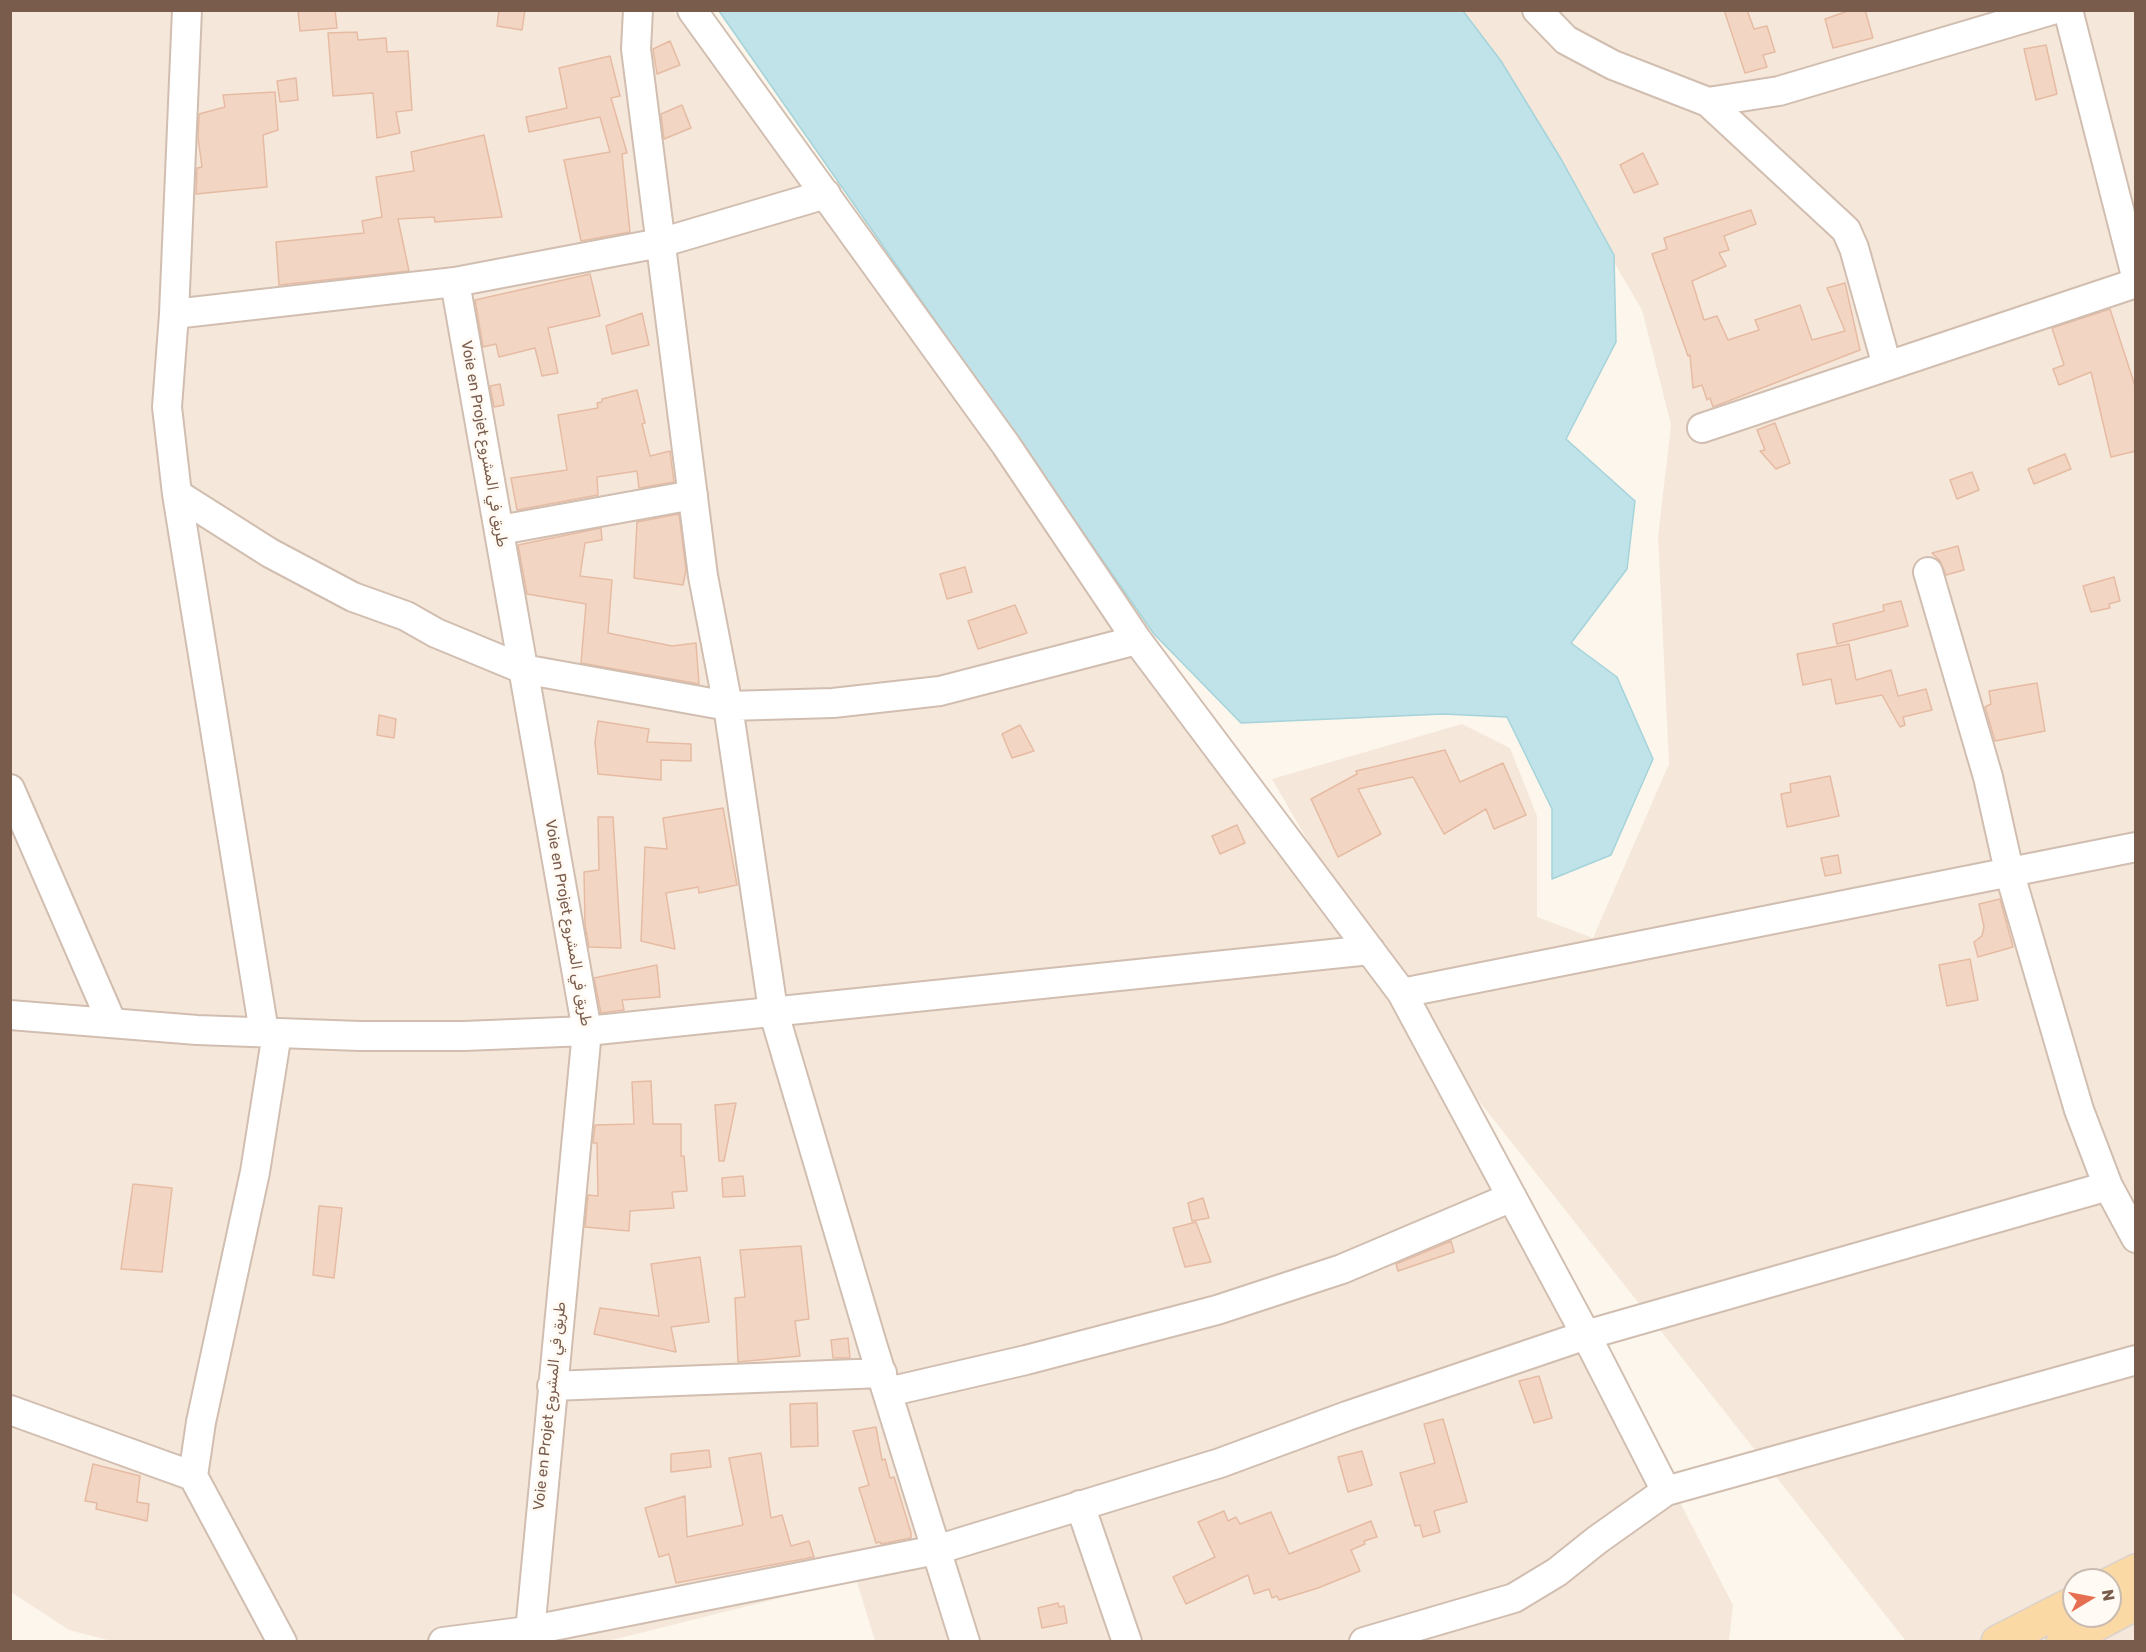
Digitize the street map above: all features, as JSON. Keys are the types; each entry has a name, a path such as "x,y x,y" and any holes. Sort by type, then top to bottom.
{"main road":[{"path":"2122,1578 2136,1571"},
{"path":"2063,1641 2136,1603"},
{"path":"1998,1641 2062,1609"}],"street":[{"path":"187,10 174,314 167,407 177,494 270,1032 253,1183 201,1422 193,1476 282,1641"},
{"path":"638,10 636,49 703,576 729,706 773,1010 965,1641"},
{"path":"692,10 1006,445 1137,640 1402,993 1586,1335 1665,1491"},
{"path":"1537,10 1566,40 1613,65 1708,102 1846,230 1854,248 1887,366"},
{"path":"1708,102 1779,91 2052,10"},
{"path":"2068,10 2136,276"},
{"path":"174,314 455,282 660,243 825,194"},
{"name":"Voie en Projet طريق في المشروع","path":"455,282 587,1031 529,1636"},
{"path":"1702,428 2136,283"},
{"path":"177,494 270,553 353,597 406,616 436,633 523,669 729,706 833,703 940,691 1137,640"},
{"path":"500,530 693,495"},
{"path":"1928,572 1988,777 2008,871 2079,1110 2108,1186 2136,1238"},
{"path":"10,789 112,1023"},
{"path":"1402,993 2136,847"},
{"path":"11,1017 360,1036 452,1036 587,1031 1370,950"},
{"path":"443,1641 529,1636 936,1550 1220,1463 1347,1416 1586,1335 2108,1186"},
{"path":"552,1386 885,1382 1026,1360 1217,1310 1342,1269 1512,1197"},
{"path":"1364,1641 1514,1598 1557,1572 1665,1491 2136,1360"},
{"path":"10,1410 193,1476"},
{"path":"1080,1505 1127,1641"}],"shaded area":[{"path":"10,11 673,11 1376,966 1507,1221 1565,1280 1733,1605 1729,1641 875,1641 856,1579 608,1641 115,1642 69,1630 11,1592"},
{"path":"1463,11 2135,11 2135,1641 1906,1641 1403,1005 1272,779 1462,724 1510,748 1537,816 1537,917 1593,938 1669,764 1658,537 1671,425 1642,310 1476,27"}],"water":[{"path":"719,11 1463,11 1501,61 1561,159 1614,255 1616,342 1566,439 1635,501 1627,569 1571,643 1617,677 1653,759 1611,855 1552,879 1552,809 1507,717 1443,714 1241,723 1154,634"}],"building":[{"path":"298,10 335,10 337,28 300,31"},
{"path":"499,10 525,10 522,30 497,26"},
{"path":"1724,10 1747,10 1754,29 1767,26 1775,52 1763,55 1767,67 1745,73"},
{"path":"1851,10 1865,10 1873,38 1833,48 1825,19"},
{"path":"357,32 358,40 386,38 387,52 408,51 412,110 396,112 400,133 377,138 373,93 333,96 328,33"},
{"path":"670,41 680,65 657,74 653,49"},
{"path":"2046,45 2057,94 2036,100 2024,49"},
{"path":"610,56 620,96 611,98 627,153 622,154 630,232 581,241 564,160 610,152 600,117 529,132 526,117 567,108 559,68"},
{"path":"296,78 298,100 280,102 277,81"},
{"path":"275,92 278,130 263,135 267,187 196,194 197,168 202,167 198,138 199,114 225,107 223,95"},
{"path":"682,105 691,128 664,139 661,114"},
{"path":"484,135 502,217 435,222 434,217 398,219 409,271 279,285 276,242 364,233 362,221 382,217 376,177 414,171 411,152"},
{"path":"1643,153 1658,184 1634,193 1620,165"},
{"path":"1751,210 1756,224 1724,236 1729,250 1719,253 1726,266 1692,281 1704,320 1717,316 1728,340 1759,330 1755,320 1800,305 1812,340 1845,331 1827,288 1845,283 1860,350 1713,407 1710,398 1707,400 1702,385 1693,388 1690,355 1688,356 1652,254 1667,249 1664,238"},
{"path":"590,274 600,316 548,328 558,373 542,376 535,348 499,357 496,344 483,347 475,300"},
{"path":"2110,309 2136,389 2136,451 2111,457 2091,372 2059,385 2053,369 2064,365 2052,328"},
{"path":"642,313 649,345 612,354 606,326"},
{"path":"500,384 504,405 494,407 490,386"},
{"path":"637,390 650,456 670,451 674,482 639,488 637,471 597,477 598,495 517,510 511,478 567,470 558,415 598,408 597,403 602,402 602,399"},
{"path":"1775,423 1790,463 1776,469 1760,451 1765,450 1757,430"},
{"path":"2065,454 2071,469 2034,484 2028,469"},
{"path":"1972,472 1979,490 1957,499 1950,480"},
{"path":"679,514 686,570 683,585 634,578 637,522"},
{"path":"601,528 602,540 585,543 580,576 612,580 608,633 672,646 696,643 699,684 581,663 586,604 527,594 518,545"},
{"path":"1958,546 1964,570 1946,575 1940,561 1932,553"},
{"path":"965,567 972,592 947,599 940,574"},
{"path":"2114,577 2120,601 2109,604 2110,608 2091,612 2083,586"},
{"path":"1901,601 1908,626 1837,644 1833,624 1884,611 1883,605"},
{"path":"1015,605 1027,633 978,649 968,621"},
{"path":"1849,644 1856,680 1891,670 1898,696 1926,689 1932,710 1903,717 1905,725 1900,727 1882,695 1836,704 1831,679 1803,685 1797,654"},
{"path":"2037,683 2045,731 1995,741 1985,707 1991,704 1989,691"},
{"path":"379,715 396,719 394,738 377,735"},
{"path":"598,721 649,729 647,742 691,744 691,761 661,760 661,780 598,774 595,742"},
{"path":"1020,725 1034,751 1012,758 1002,734"},
{"path":"1445,750 1460,782 1503,763 1526,815 1494,829 1486,809 1444,834 1413,777 1358,789 1381,834 1338,857 1311,799 1357,774 1356,771"},
{"path":"1830,776 1839,816 1787,827 1781,794 1791,792 1790,784"},
{"path":"723,808 737,885 699,893 698,887 666,893 675,949 641,941 645,847 667,849 663,818"},
{"path":"598,817 613,817 621,948 589,947 585,925 584,872 599,870"},
{"path":"1237,825 1245,843 1220,854 1212,836"},
{"path":"1838,855 1841,873 1825,876 1821,858"},
{"path":"2000,899 2013,947 1978,957 1974,942 1982,936 1984,927 1979,904"},
{"path":"1970,959 1978,1000 1947,1006 1939,965"},
{"path":"657,965 660,997 622,1000 624,1010 601,1013 594,978"},
{"path":"651,1081 653,1124 681,1124 681,1156 684,1156 687,1191 672,1192 674,1208 630,1211 629,1231 585,1227 588,1195 598,1196 597,1143 593,1143 595,1125 634,1124 632,1082"},
{"path":"736,1103 724,1161 719,1161 715,1105"},
{"path":"743,1176 745,1196 723,1197 722,1178"},
{"path":"133,1184 172,1188 162,1272 121,1269"},
{"path":"1203,1198 1209,1218 1192,1221 1188,1203"},
{"path":"319,1206 342,1208 334,1278 313,1275"},
{"path":"1196,1222 1211,1262 1185,1267 1173,1228"},
{"path":"1451,1241 1454,1252 1398,1271 1396,1264"},
{"path":"801,1246 809,1319 795,1321 800,1356 738,1362 735,1298 745,1297 740,1250"},
{"path":"700,1257 709,1322 671,1327 676,1352 594,1334 600,1308 659,1316 651,1264"},
{"path":"848,1338 850,1358 833,1358 831,1340"},
{"path":"1539,1376 1552,1418 1534,1423 1519,1381"},
{"path":"817,1403 818,1446 791,1447 790,1404"},
{"path":"1443,1419 1467,1502 1434,1511 1440,1532 1423,1537 1420,1525 1415,1526 1400,1473 1435,1463 1424,1424"},
{"path":"876,1427 882,1460 885,1459 890,1478 894,1477 911,1533 911,1538 881,1544 876,1543 859,1488 869,1485 853,1431"},
{"path":"709,1450 711,1467 671,1472 671,1454"},
{"path":"1362,1451 1372,1485 1348,1492 1338,1457"},
{"path":"761,1453 771,1518 782,1515 791,1546 809,1541 814,1557 676,1583 669,1554 659,1557 645,1508 685,1496 687,1537 743,1525 729,1458"},
{"path":"93,1464 140,1476 137,1502 149,1504 147,1521 96,1509 97,1503 85,1501"},
{"path":"1224,1511 1228,1521 1236,1517 1240,1524 1271,1512 1289,1554 1371,1521 1377,1537 1364,1541 1365,1544 1351,1550 1360,1571 1318,1588 1279,1600 1277,1596 1272,1598 1269,1589 1254,1594 1248,1575 1186,1604 1173,1577 1215,1557 1198,1522"},
{"path":"1058,1603 1059,1607 1064,1606 1067,1623 1042,1628 1038,1608"}]}
